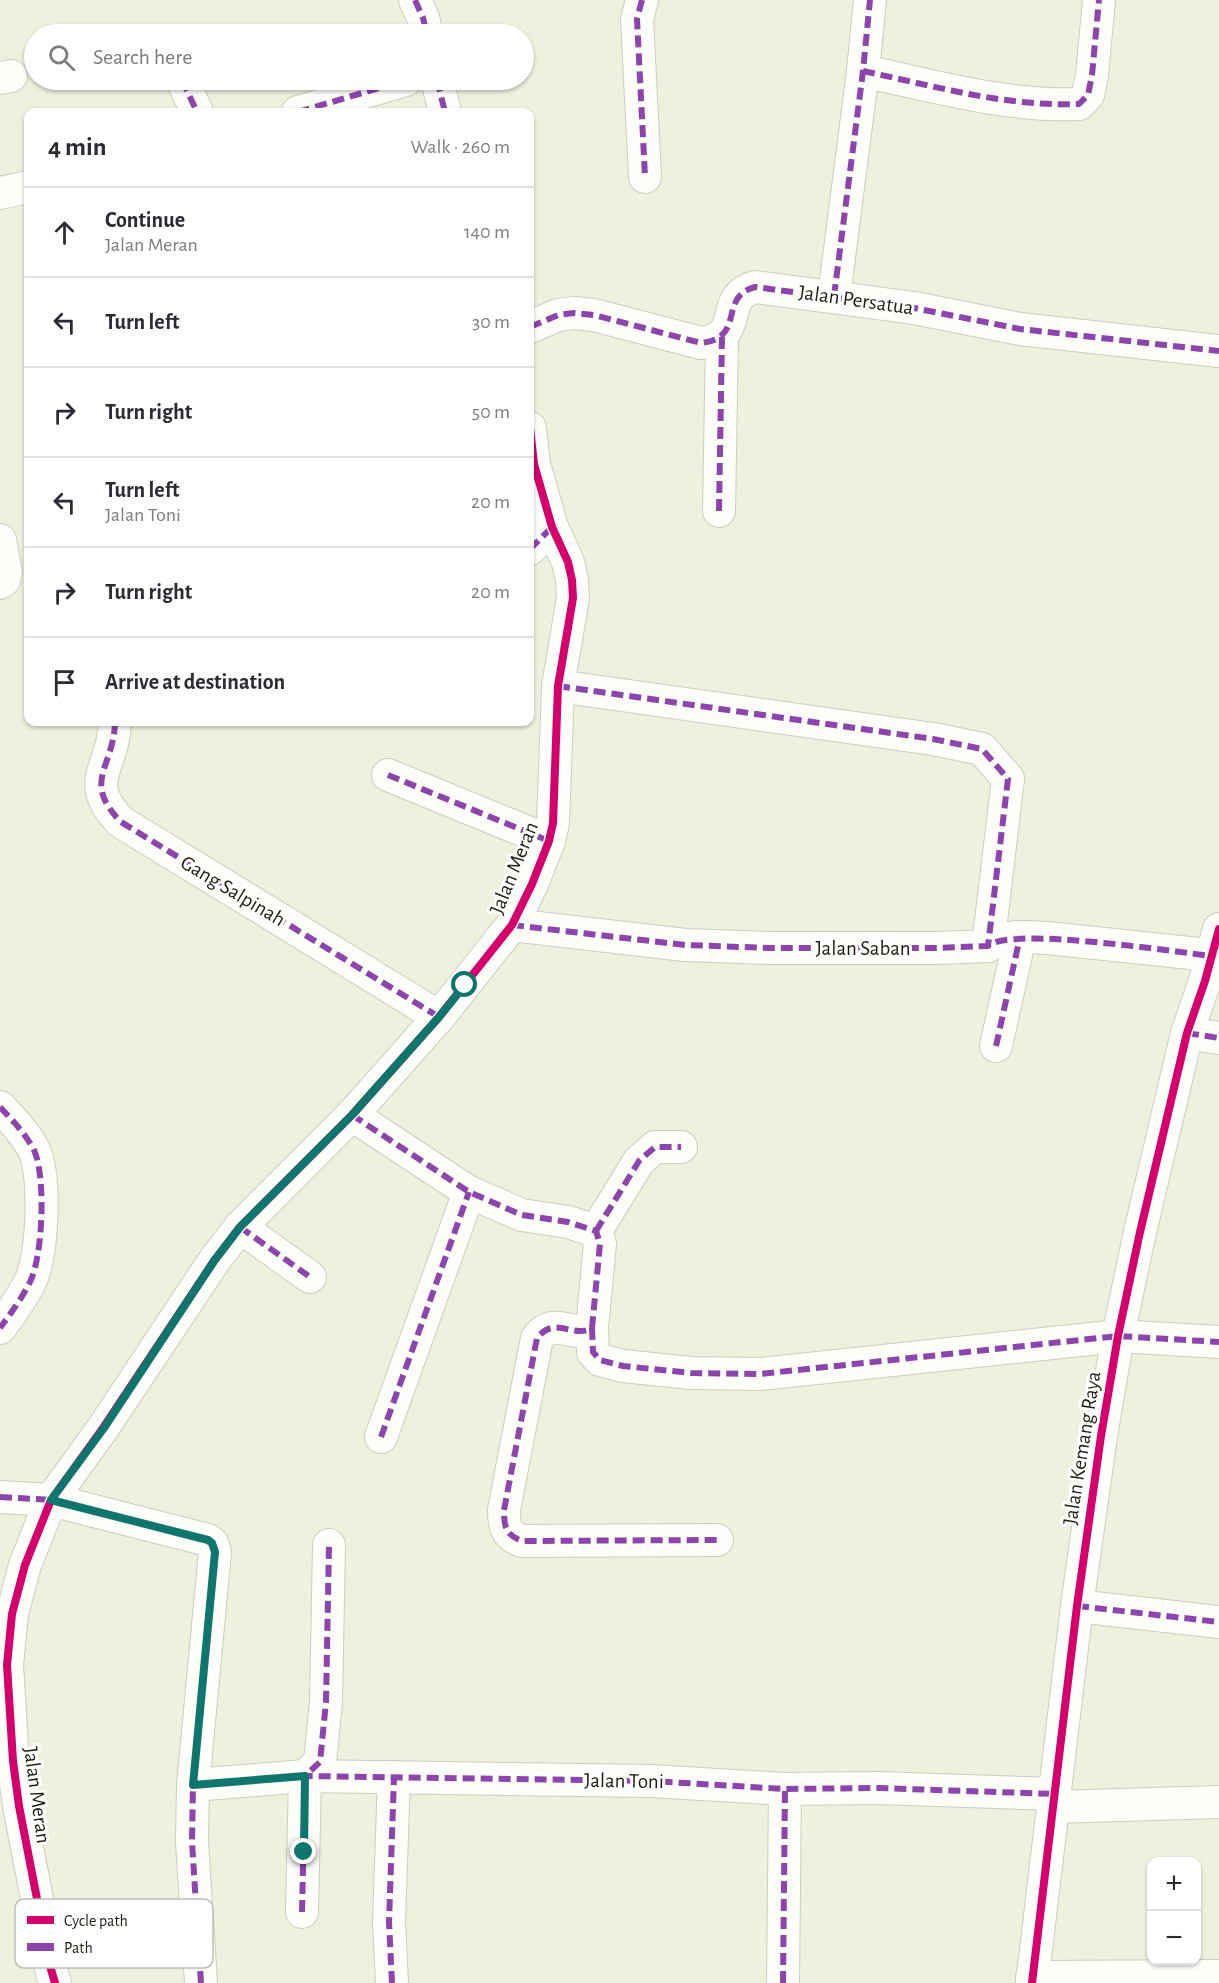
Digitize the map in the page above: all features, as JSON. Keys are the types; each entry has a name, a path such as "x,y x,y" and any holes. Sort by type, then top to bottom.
{"street":[{"path":"415,0 424,24"},
{"path":"642,0 636,20 645,177"},
{"path":"834,296 870,0"},
{"path":"863,71 968,94 1043,104 1079,104 1088,95 1092,75 1099,0"},
{"path":"187,90 195,108"},
{"path":"312,108 372,90"},
{"path":"440,90 444,108"},
{"path":"0,194 24,189"},
{"name":"Jalan Persatua","path":"722,337 728,330 739,295 746,289 755,287 914,308 1020,329 1219,351"},
{"path":"534,325 558,315 574,313 594,315 701,343 713,342 722,337"},
{"path":"718,511 722,337"},
{"name":"Jalan Meran","path":"36,1899 13,1761 7,1665 12,1614 22,1575 51,1500 104,1428 214,1261 240,1227 352,1115 439,1017 512,925 549,841 553,823 558,686 573,598 568,562 552,527 534,464"},
{"path":"534,545 552,527"},
{"path":"0,540 6,572 4,580 0,583"},
{"path":"558,686 933,739 982,749 1008,778 988,946"},
{"name":"Gang Salpinah","path":"115,726 115,739 100,778 101,795 121,822 439,1017"},
{"path":"388,775 549,841"},
{"name":"Jalan Saban","path":"512,925 685,945 771,948 988,946 993,941 1020,938 1217,947"},
{"path":"996,1046 1020,938"},
{"name":"Jalan Kemang Raya","path":"1032,1980 1077,1606 1118,1336 1187,1033 1217,947"},
{"path":"1187,1033 1219,1038"},
{"path":"0,1107 24,1132 35,1153 42,1196 37,1258 32,1280 0,1328"},
{"path":"352,1115 468,1192 522,1215 568,1222 596,1231"},
{"path":"681,1147 655,1147 639,1161 596,1231 600,1244 592,1328 593,1352 600,1360 623,1366 691,1372 760,1374 1118,1336 1219,1342"},
{"path":"381,1437 468,1192"},
{"path":"240,1227 310,1277"},
{"path":"592,1328 584,1331 549,1327 537,1338 504,1510 507,1532 522,1541 717,1540"},
{"path":"0,1497 51,1500 208,1540 214,1547 193,1785 196,1899"},
{"path":"302,1912 305,1776 321,1762 326,1702 329,1545"},
{"path":"1077,1606 1219,1622"},
{"name":"Jalan Toni","path":"193,1785 305,1776 651,1781 784,1789 900,1788 1054,1800 1219,1802"},
{"path":"392,1983 389,1922 394,1777"},
{"path":"783,1983 784,1789"},
{"name":"Jalan Meran","path":"52,1968 56,1983"},
{"path":"200,1968 201,1983"},
{"path":"1032,1980 1219,1976"}],"marked path":[{"path":"415,0 424,24"},
{"path":"642,0 637,19 645,177"},
{"path":"834,296 870,0"},
{"path":"863,71 997,99 1079,104 1088,95 1092,75 1099,0"},
{"path":"187,90 195,108"},
{"path":"312,108 372,90"},
{"path":"440,90 444,108"},
{"path":"534,325 558,315 574,313 594,315 701,343 715,340 724,334 737,299 744,292 755,287 914,308 1020,329 1219,351"},
{"path":"719,511 722,337"},
{"path":"534,545 552,527"},
{"path":"558,686 933,739 982,749 1008,779 988,946"},
{"path":"114,726 101,784 103,796 109,808 121,822 439,1017"},
{"path":"388,775 549,841"},
{"path":"512,925 685,945 771,948 936,948 988,946 1003,941 1027,939 1059,939 1212,956"},
{"path":"996,1046 1020,937"},
{"path":"1187,1033 1219,1038"},
{"path":"0,1107 23,1133 34,1150 38,1162 41,1196 40,1236 34,1270 23,1294 0,1328"},
{"path":"352,1115 469,1192 522,1215 568,1222 596,1231 600,1244 592,1328 585,1331 551,1328 537,1338 504,1510 505,1526 509,1533 522,1541 717,1540"},
{"path":"596,1231 639,1161 655,1147 681,1147"},
{"path":"381,1437 469,1192"},
{"path":"240,1227 310,1277"},
{"path":"592,1328 593,1352 600,1360 623,1366 691,1373 760,1374 1118,1336 1219,1342"},
{"path":"0,1497 51,1500 208,1540 212,1543 215,1552 193,1785 192,1842 196,1899"},
{"path":"302,1912 305,1776 320,1762 326,1702 329,1545"},
{"path":"1077,1606 1219,1622"},
{"path":"193,1785 305,1776 651,1781 785,1789 878,1788 1055,1794"},
{"path":"392,1983 389,1922 394,1777"},
{"path":"783,1983 785,1789"},
{"path":"200,1968 201,1983"}],"cycle path":[{"path":"37,1899 19,1806 13,1761 7,1665 12,1614 25,1565 51,1500 103,1428 214,1261 240,1227 352,1115 439,1017 512,925 549,841 553,823 558,686 573,598 568,562 552,527 534,464"},
{"path":"1032,1983 1077,1606 1118,1336 1187,1033 1205,981 1219,929"},
{"path":"51,1968 55,1983"}],"route":[{"path":"304,1852 305,1776 193,1785 215,1552 212,1543 208,1540 51,1500 104,1428 214,1261 240,1227 352,1115 465,985"}]}
